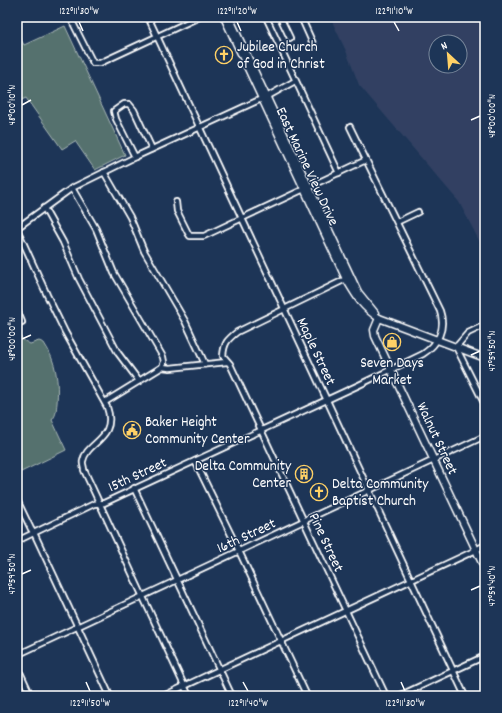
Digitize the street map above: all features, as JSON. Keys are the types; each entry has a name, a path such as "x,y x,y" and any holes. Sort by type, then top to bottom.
{"main road":[{"name":"East Marine View Drive","path":"224,17 264,97"},
{"name":"East Marine View Drive","path":"229,17 264,97 361,303 367,310 379,318 485,358"},
{"name":"Walnut Street","path":"379,318 374,330 375,336 485,569"}],"street":[{"path":"70,17 93,63 100,63 199,17"},
{"name":"Maple Street","path":"148,17 465,696"},
{"path":"266,17 295,82 339,173"},
{"path":"280,17 290,38"},
{"path":"301,17 314,46"},
{"path":"189,696 84,470 83,461 86,453 102,438 108,428 109,413 105,402 65,332 17,229 72,188 295,82"},
{"path":"135,157 114,112 124,104 129,104 134,110 152,149"},
{"path":"350,127 442,317 443,324 437,341"},
{"path":"176,202 177,211 190,236 204,236 366,160"},
{"path":"104,172 130,217 144,251 185,321 205,364"},
{"path":"72,188 96,229 114,272 163,357 164,362 162,367"},
{"path":"44,208 63,242 79,279 118,353 139,381"},
{"path":"396,222 418,212"},
{"path":"284,309 348,278"},
{"name":"Pine Street","path":"284,309 237,332 229,338 224,345 223,356 230,364 305,520 386,696"},
{"path":"17,310 22,322"},
{"path":"485,325 468,333 456,347 485,405"},
{"name":"15th Street","path":"17,540 94,504 104,503 327,400 423,354 431,349 437,341"},
{"path":"105,402 162,367 170,368 227,362"},
{"name":"16th Street","path":"17,655 485,436"},
{"path":"195,461 307,696"},
{"path":"134,488 232,696"},
{"path":"17,500 34,532 110,696"},
{"path":"163,696 485,545"},
{"path":"399,696 485,656"},
{"path":"17,666 31,696"}],"shaded area":[{"path":"330,17 485,17 485,252 459,202 359,85 346,51"}],"green space":[{"path":"65,26 125,155 95,170 75,141 62,149 26,98 17,102 17,32 24,45"},
{"path":"17,332 23,340 30,344 39,341 44,343 54,364 58,395 56,412 52,420 66,450 17,474"}],"place":[{"name":"Jubilee Church of God in Christ","path":"224,55"},
{"name":"Seven Days Market","path":"392,342"},
{"name":"Baker Height Community Center","path":"132,430"},
{"name":"Delta Community Center","path":"304,474"},
{"name":"Delta Community Baptist Church","path":"319,492"}]}
